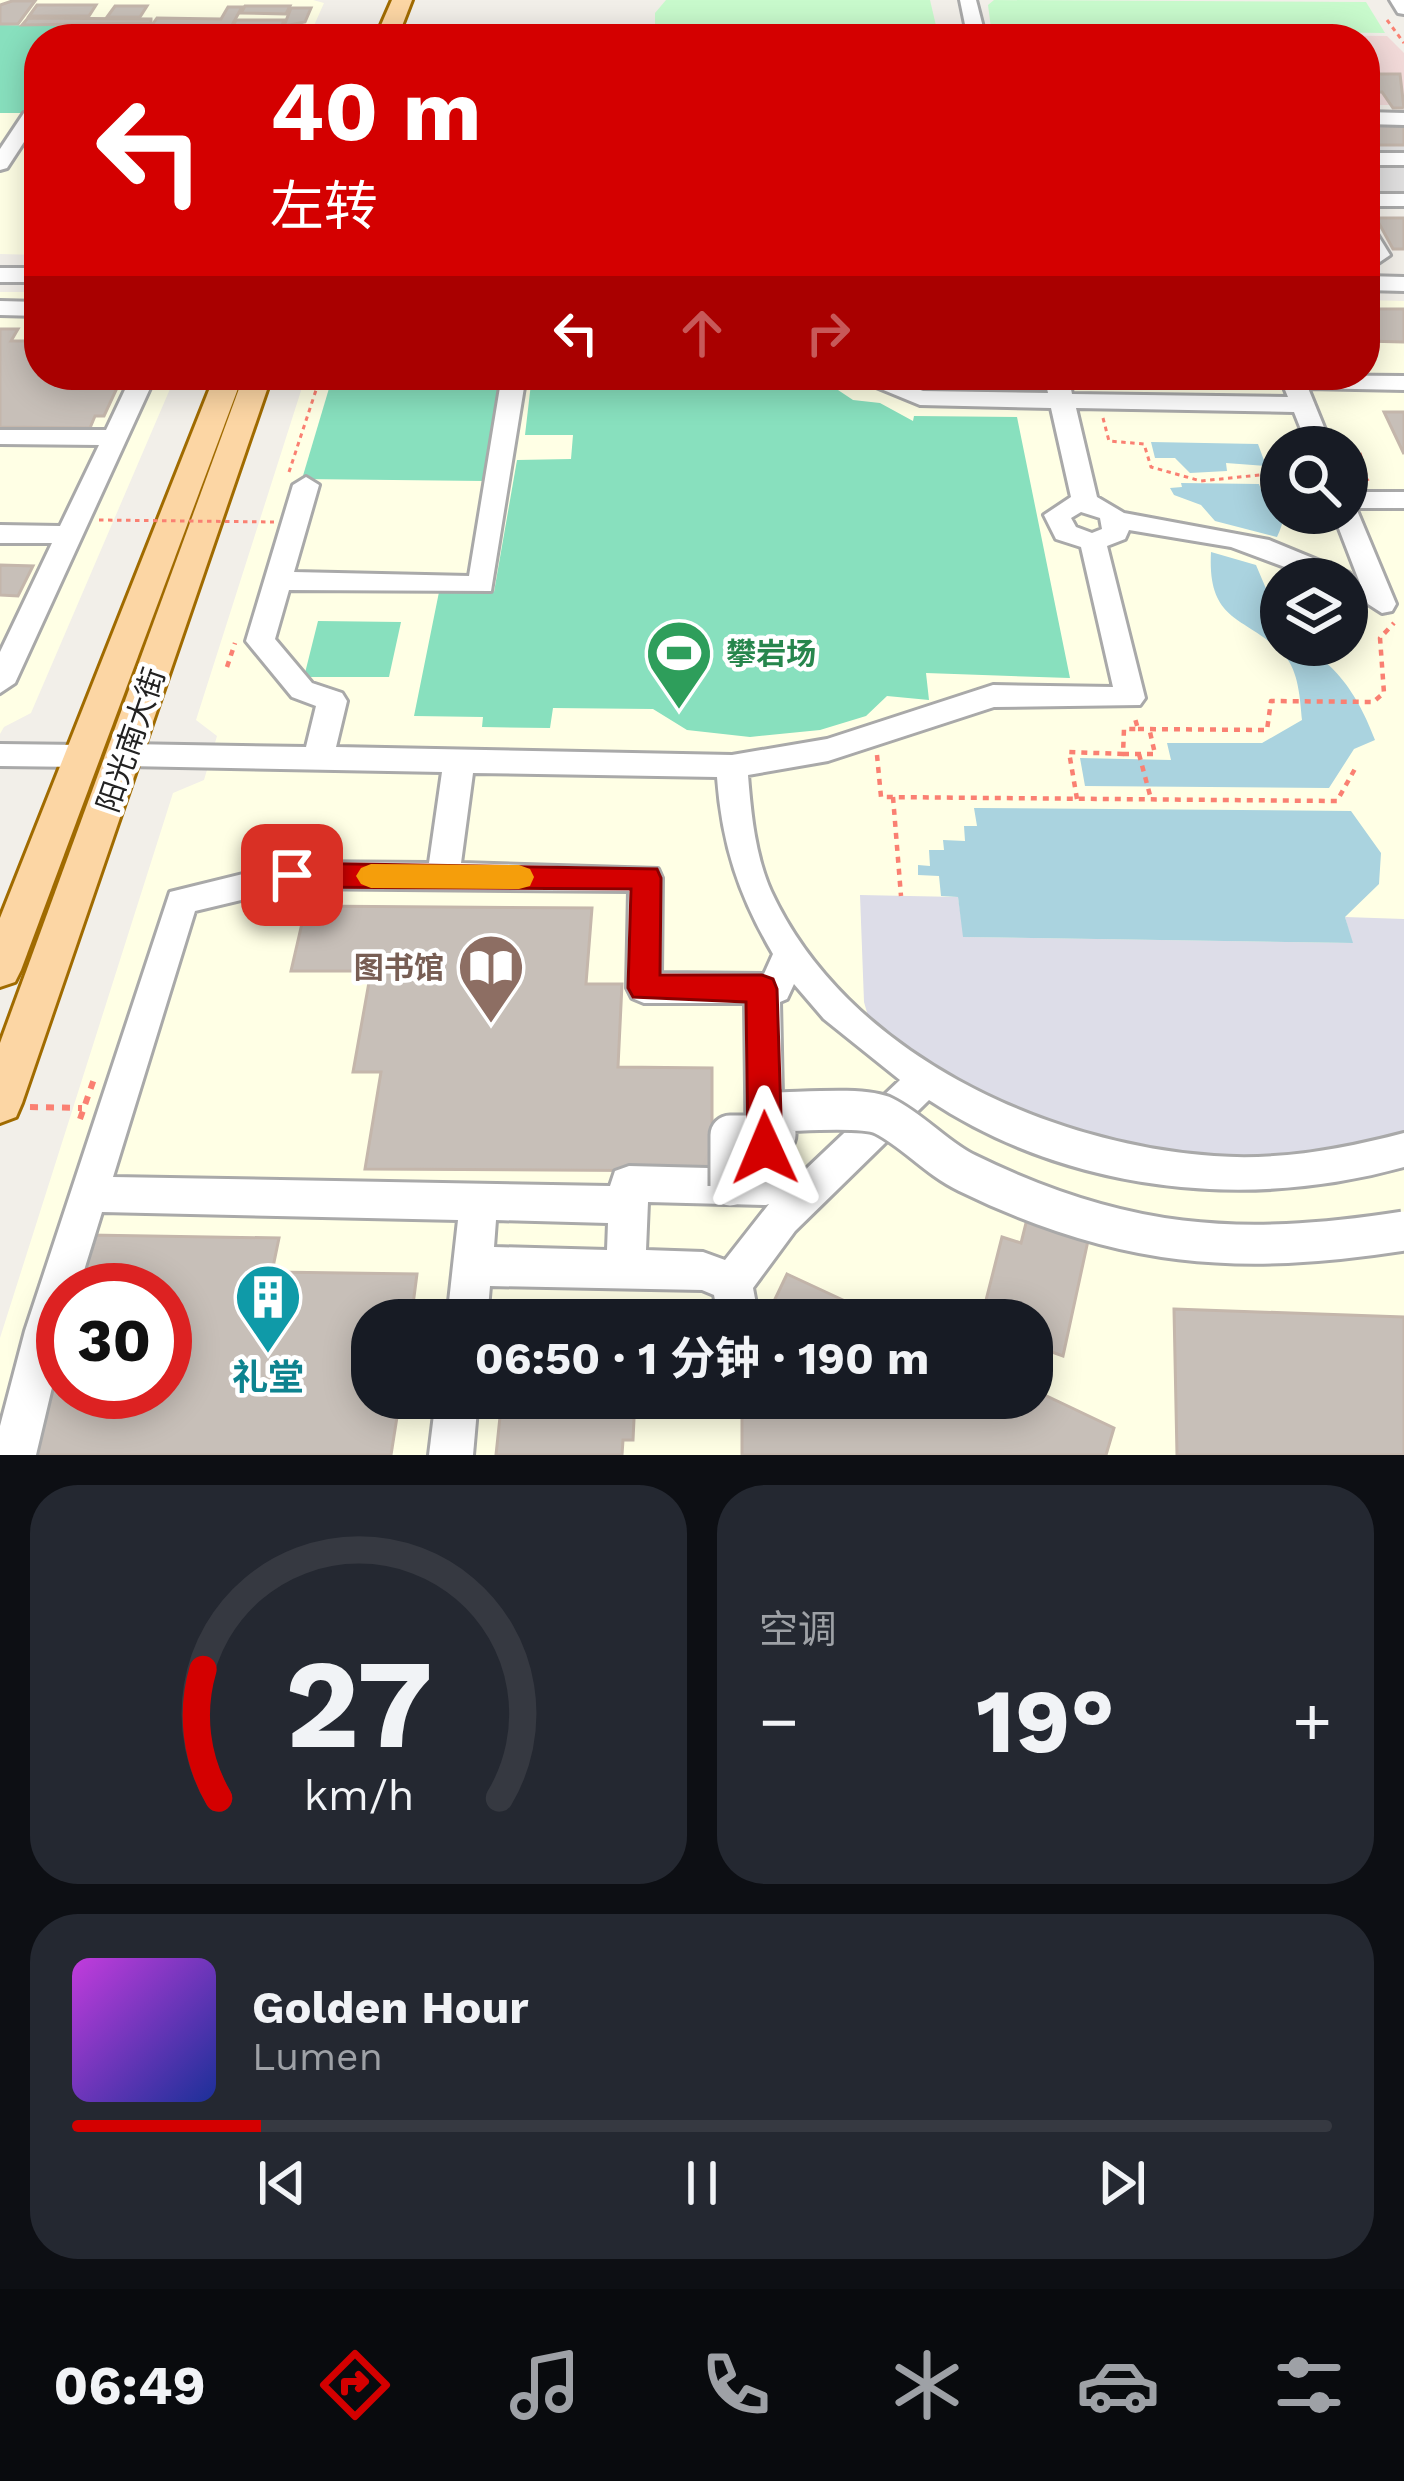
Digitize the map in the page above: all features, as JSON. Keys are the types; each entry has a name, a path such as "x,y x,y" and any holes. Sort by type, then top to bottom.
{"main road":[{"name":"阳光南大街","path":"0,970 223,390"},
{"name":"阳光南大街","path":"10,1105 253,390"}],"street":[{"path":"1397,0 1404,9"},
{"path":"0,164 24,133"},
{"path":"0,683 137,390"},
{"path":"278,581 481,585 512,390"},
{"path":"899,390 920,398 1031,390"},
{"path":"1059,390 1086,504"},
{"path":"1065,390 1097,401 1303,405"},
{"path":"1297,390 1312,426"},
{"path":"0,436 114,438"},
{"path":"306,485 260,640 302,690 332,701 318,759"},
{"path":"1368,500 1404,500"},
{"path":"1117,520 1110,538 1093,542 1073,538 1057,521 1061,510 1086,504 1105,509 1117,520 1216,536 1290,558"},
{"path":"0,534 69,535"},
{"path":"1357,534 1396,611"},
{"path":"127,755 732,766 876,737 994,696 1130,698 1093,542"},
{"path":"1368,596 1396,611"},
{"path":"0,754 82,756"},
{"path":"443,877 459,761"},
{"path":"732,766 742,858 759,901 790,954 876,1044 925,1078 996,1118 1065,1145 1175,1169 1284,1174 1355,1164 1404,1150"},
{"path":"14,1455 46,1331 182,901 292,875 646,878 644,988 775,989 790,954"},
{"path":"626,1270 629,1184 766,1187 762,989"},
{"path":"738,1299 781,1218 868,1139 925,1078"},
{"path":"730,1186 730,1135 776,1135 775,1112 880,1113 964,1172 1083,1220 1158,1239 1224,1246 1310,1246 1404,1231"},
{"path":"88,1194 628,1205"},
{"path":"469,1299 479,1201"},
{"path":"473,1266 703,1271 733,1299"},
{"path":"451,1455 455,1419"}],"path":[{"path":"1097,401 1109,441 1144,444 1151,466 1201,481 1260,475"},
{"path":"99,520 274,522"},
{"path":"1123,754 1124,729 1267,730 1271,701 1373,702 1384,693 1380,638 1396,611"},
{"path":"1130,698 1138,729"},
{"path":"1077,799 1069,752 1155,754 1149,730"},
{"path":"876,737 881,797 1337,801 1356,767"},
{"path":"1139,756 1150,796"},
{"path":"893,797 901,896"},
{"path":"10,1105 82,1108"}],"shaded area":[{"path":"0,0 324,3 315,24 24,24 24,255 0,254"},
{"path":"1380,36 1387,36 1404,53 1404,105 1380,105"},
{"path":"1380,114 1404,114 1404,206 1380,205"},
{"path":"0,292 24,292 24,390 170,390 31,713 0,734"},
{"path":"1380,300 1404,301 1404,1455 0,1455 0,1338 173,793 204,780 217,736 196,720 301,390 1380,390"},
{"path":"860,895 958,897 964,937 1352,943 1345,917 1404,919 1404,1150 1284,1174 1065,1145 876,1044 864,1002"}],"green space":[{"path":"666,0 930,0 936,24 655,24 655,13"},
{"path":"994,0 1366,2 1379,24 990,24 988,5"},
{"path":"0,25 24,25 24,113 0,113"},
{"path":"329,390 500,390 484,481 302,479"},
{"path":"530,390 838,390 853,400 880,403 913,421 914,416 1017,417 1070,678 926,673 929,700 887,696 866,716 820,730 750,737 687,730 653,709 553,708 550,728 482,727 483,717 414,716 439,592 494,592 517,460 571,459 573,435 525,435"},
{"path":"318,621 401,622 389,677 304,677"}],"water":[{"path":"1151,442 1258,444 1260,450 1260,466 1226,463 1227,471 1190,473 1175,458 1155,458"},
{"path":"1181,483 1259,484 1260,533 1215,521 1201,505 1174,495 1170,488 1182,487"},
{"path":"1211,552 1256,565 1260,635 1223,606 1211,576"},
{"path":"1330,666 1361,708 1375,740 1354,749 1329,788 1085,786 1080,758 1171,760 1167,743 1262,743 1302,720 1293,669"},
{"path":"974,808 1351,811 1381,853 1379,884 1345,917 1353,943 963,937 958,897 941,896 939,876 918,875 918,865 930,866 929,850 944,850 943,840 965,841 964,826 977,826"}],"building":[{"path":"35,1 18,24 0,24 0,5"},
{"path":"37,5 96,5 89,16 29,16"},
{"path":"115,6 147,6 140,17 107,17"},
{"path":"245,6 290,6 286,14 241,13"},
{"path":"228,7 242,7 233,24 153,24 157,18 221,19"},
{"path":"291,8 311,8 305,22 285,24"},
{"path":"28,18 151,19 151,23 22,25"},
{"path":"236,20 284,20 282,24 234,24"},
{"path":"1380,74 1400,74 1404,108 1393,108 1382,92"},
{"path":"1380,125 1404,126 1404,145 1380,145"},
{"path":"1380,218 1404,218 1404,249 1393,249"},
{"path":"1380,309 1404,309 1404,342 1380,341"},
{"path":"0,329 18,329 11,341 24,341 24,390 116,390 104,416 95,416 90,428 0,427"},
{"path":"1384,412 1404,412 1404,454"},
{"path":"0,565 33,566 18,596 0,595"},
{"name":"图书馆","path":"306,906 592,908 586,984 622,984 618,1067 712,1068 712,1171 365,1169 381,1072 353,1072 371,971 291,971"},
{"path":"1028,1215 1089,1236 1063,1356 1053,1352 1053,1299 986,1299 1002,1237 1021,1243"},
{"name":"礼堂","path":"88,1235 279,1238 272,1272 417,1274 414,1299 351,1299 351,1419 397,1419 391,1455 22,1455 36,1408 36,1419 192,1419 192,1263 79,1263"},
{"path":"787,1274 841,1299 775,1299"},
{"path":"1174,1309 1404,1317 1404,1455 1177,1455"},
{"path":"1053,1399 1114,1428 1106,1455 742,1455 742,1419 1053,1419"},
{"path":"500,1419 634,1419 633,1440 623,1440 622,1455 496,1455"}],"slow traffic":[{"path":"371,876 519,877"}],"place":[{"name":"攀岩场","path":"679,712"},
{"name":"图书馆","path":"491,1026"},
{"name":"礼堂","path":"268,1356"}],"route":[{"path":"292,875 646,878 644,988 762,989 765,1148"}]}
